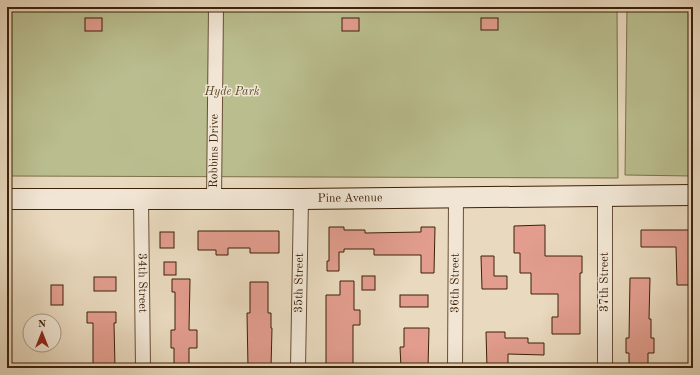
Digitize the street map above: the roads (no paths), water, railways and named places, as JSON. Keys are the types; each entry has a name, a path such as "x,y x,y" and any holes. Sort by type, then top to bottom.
{"main road":[{"name":"Pine Avenue","path":"7,199 301,199 693,195"}],"street":[{"name":"Robbins Drive","path":"214,199 216,7"},
{"name":"37th Street","path":"605,195 605,368"},
{"name":"36th Street","path":"455,368 456,198"},
{"name":"34th Street","path":"141,199 143,368"},
{"name":"35th Street","path":"298,368 301,199"}],"park label":[{"name":"Hyde Park","path":"232,92"}]}
